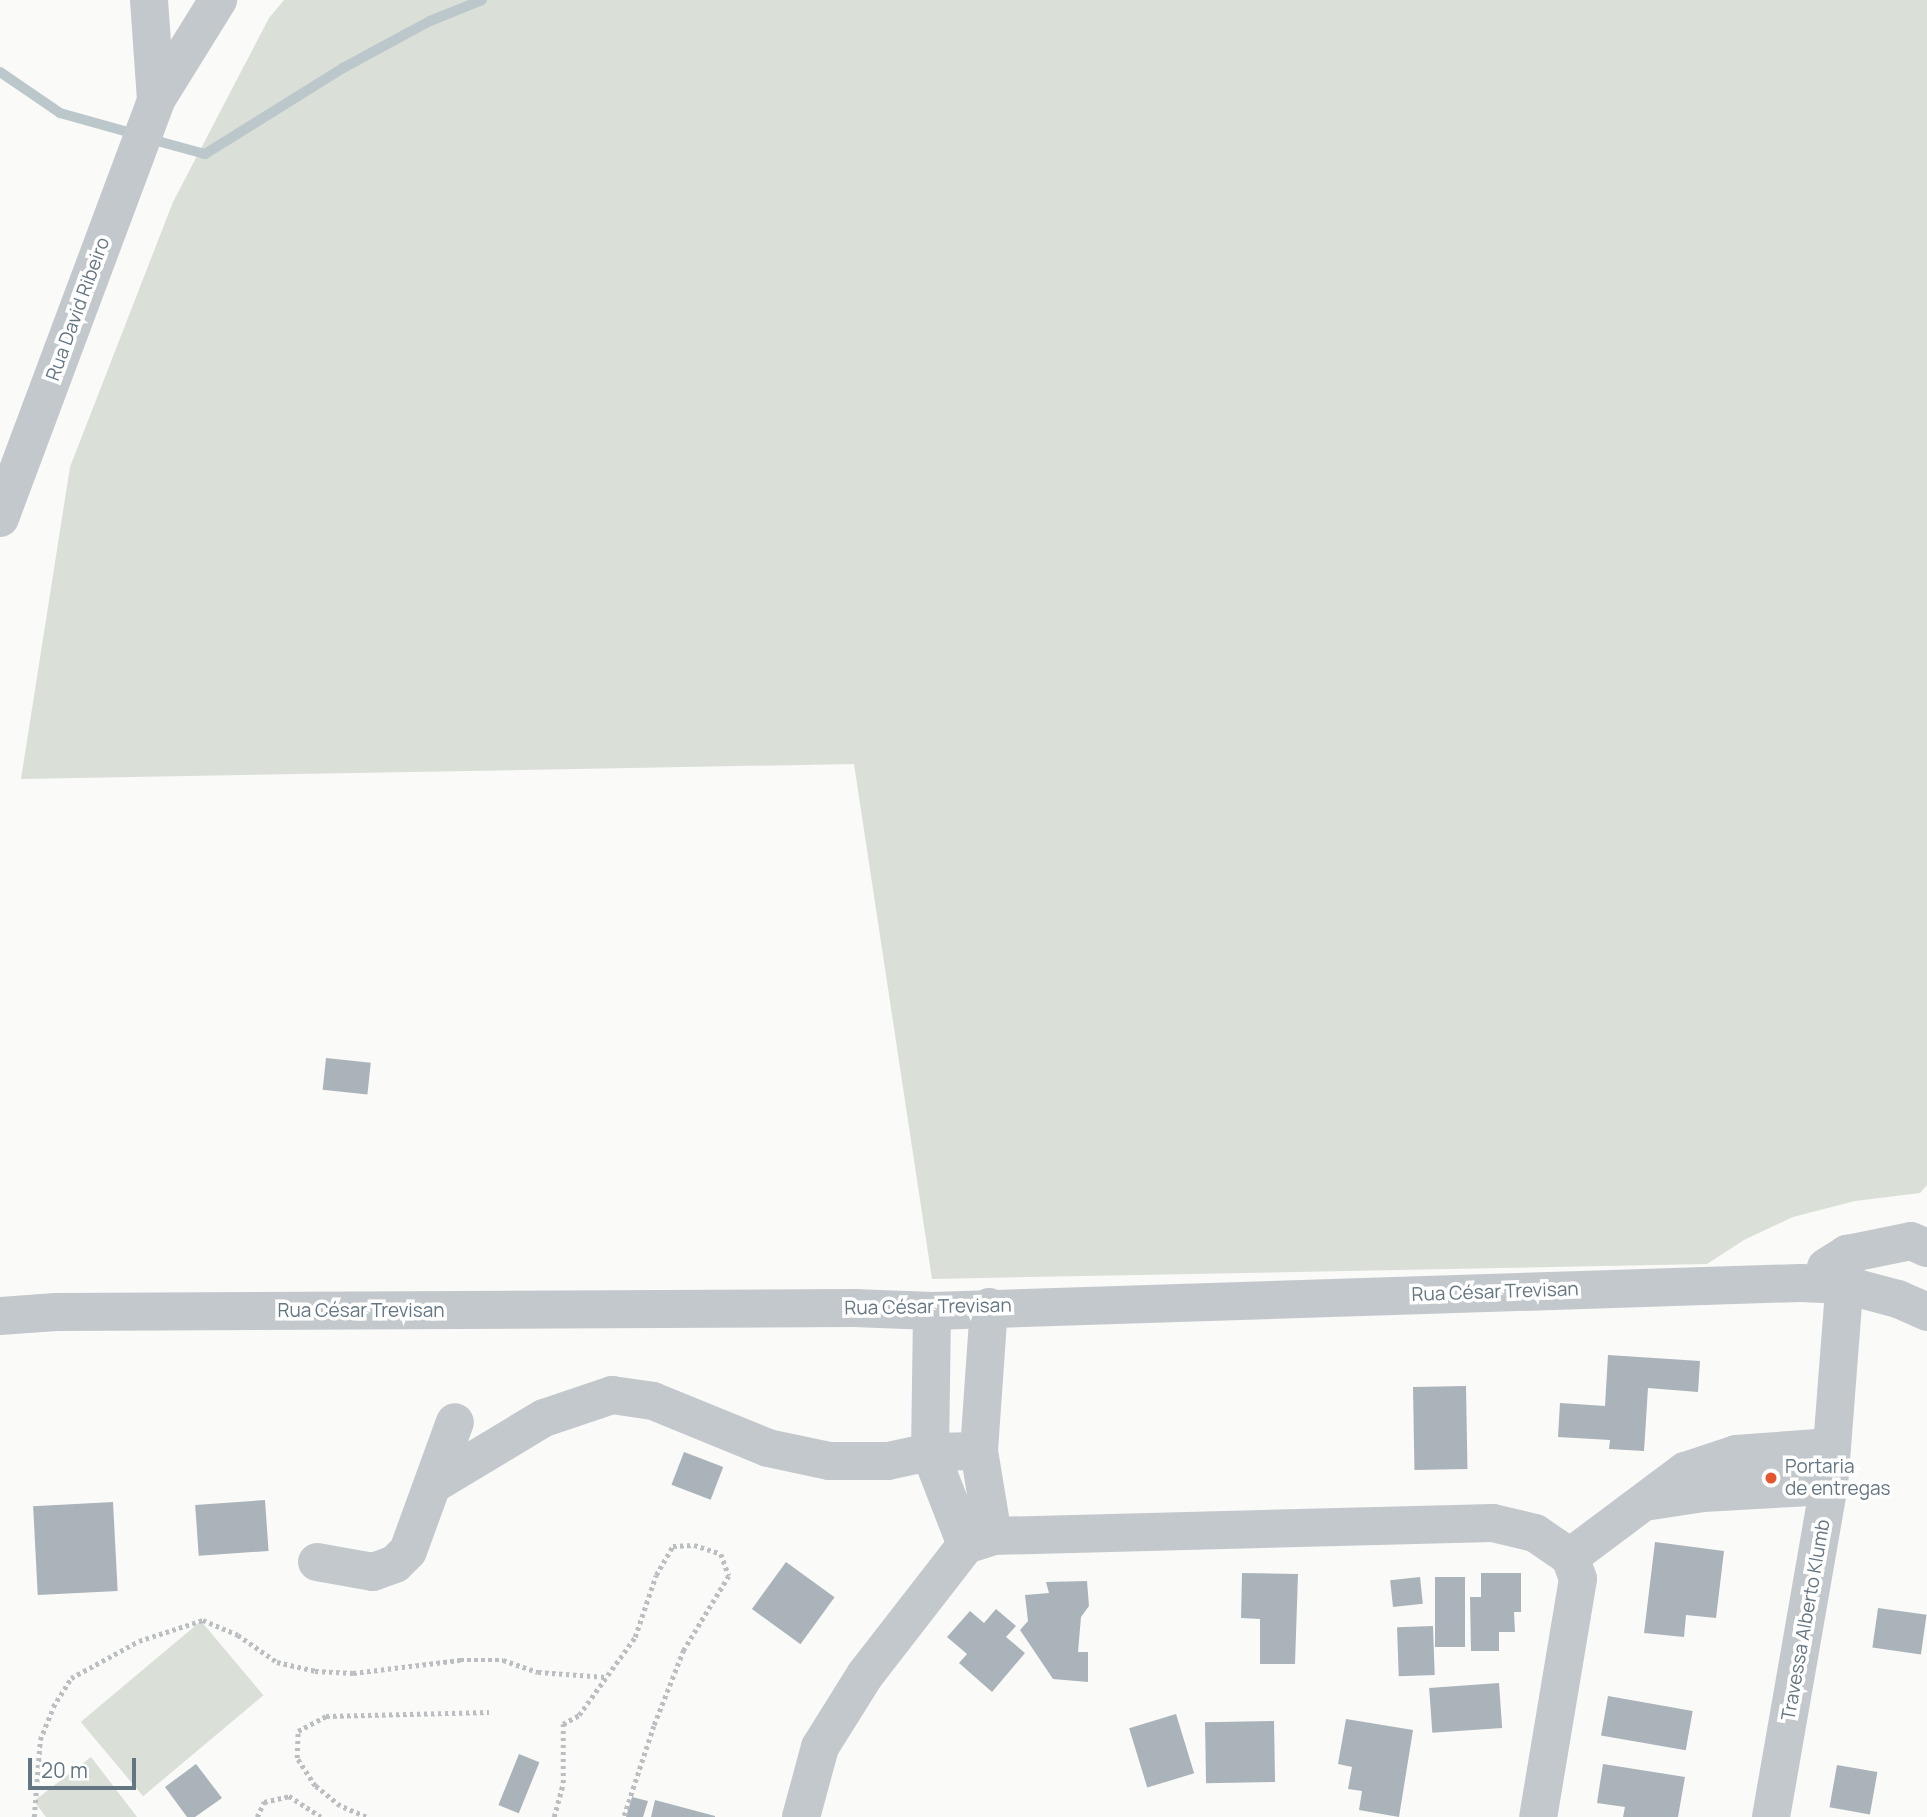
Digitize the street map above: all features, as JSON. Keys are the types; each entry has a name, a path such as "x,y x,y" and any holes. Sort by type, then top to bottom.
{"street":[{"name":"Rua David Ribeiro","path":"149,0 156,100"},
{"name":"Rua David Ribeiro","path":"0,518 156,100 218,0"},
{"path":"1846,1270 1912,1241 1927,1248"},
{"path":"1846,1270 1927,1312"},
{"name":"Rua César Trevisan","path":"0,1316 56,1312 854,1308 932,1311 989,1307 1801,1283 1846,1270"},
{"name":"Travessa Alberto Klumb","path":"1771,1817 1829,1486 1846,1270"},
{"name":"Rua César Trevisan","path":"0,1289 56,1312"},
{"path":"801,1817 820,1747 865,1675 980,1541 979,1451 989,1307"},
{"path":"932,1311 930,1452 980,1541"},
{"path":"434,1484 544,1418 612,1395 653,1401 768,1448 829,1461 888,1461 930,1452 979,1451"},
{"path":"317,1562 373,1572 395,1564 408,1551 455,1422"},
{"path":"1570,1557 1685,1471 1736,1454 1832,1447"},
{"path":"1642,1502 1703,1493 1829,1486"},
{"path":"980,1541 1493,1523 1535,1533 1570,1557 1578,1579 1538,1817"}],"path":[{"path":"554,1817 563,1783 563,1724 579,1715 635,1637 656,1575 673,1546 694,1545 721,1554 729,1576 684,1650 654,1726 624,1817"},
{"path":"34,1817 40,1740 53,1707 71,1678 139,1641 203,1620 238,1635 277,1662 314,1671 353,1673 447,1661 503,1660 538,1672 606,1677"},
{"path":"366,1817 340,1806 315,1786 297,1758 298,1731 326,1716 489,1712"},
{"path":"257,1817 264,1802 289,1796 321,1817"}],"shaded area":[{"path":"284,0 1927,0 1927,1185 1920,1193 1855,1201 1793,1217 1744,1240 1707,1264 932,1279 854,764 21,779 70,467 173,202 269,18"},
{"path":"201,1621 263,1695 143,1796 81,1722"},
{"path":"91,1757 137,1817 46,1817 34,1801"}],"building":[{"path":"326,1058 371,1063 367,1095 323,1090"},
{"path":"1608,1355 1700,1361 1698,1392 1648,1388 1644,1451 1609,1449 1610,1440 1558,1437 1560,1403 1605,1406"},
{"path":"1466,1386 1467,1469 1414,1470 1413,1387"},
{"path":"684,1452 723,1467 711,1500 671,1485"},
{"path":"265,1500 269,1551 199,1556 195,1505"},
{"path":"113,1502 118,1591 38,1595 33,1506"},
{"path":"1655,1542 1724,1551 1716,1618 1686,1615 1684,1637 1644,1633"},
{"path":"786,1562 835,1597 800,1644 752,1609"},
{"path":"1242,1573 1298,1574 1295,1664 1260,1664 1260,1619 1241,1618"},
{"path":"1481,1573 1521,1573 1521,1612 1514,1612 1515,1632 1499,1632 1499,1651 1471,1651 1470,1597 1481,1597"},
{"path":"1420,1577 1423,1604 1393,1607 1390,1580"},
{"path":"1435,1577 1465,1577 1465,1647 1435,1647"},
{"path":"1087,1581 1089,1606 1081,1617 1078,1652 1088,1652 1088,1682 1053,1679 1020,1630 1028,1621 1025,1595 1049,1593 1046,1582"},
{"path":"1878,1608 1927,1615 1921,1654 1872,1648"},
{"path":"996,1609 1016,1626 1006,1637 1025,1653 992,1692 959,1663 967,1654 947,1637 970,1611 984,1623"},
{"path":"1433,1626 1435,1675 1399,1676 1397,1627"},
{"path":"1499,1683 1502,1728 1432,1733 1429,1688"},
{"path":"1608,1696 1693,1711 1686,1750 1601,1735"},
{"path":"1176,1714 1194,1773 1147,1788 1129,1728"},
{"path":"1346,1719 1413,1730 1399,1817 1359,1810 1362,1791 1348,1789 1352,1767 1338,1764"},
{"path":"1274,1721 1275,1782 1206,1783 1205,1722"},
{"path":"519,1754 539,1762 519,1813 498,1805"},
{"path":"196,1764 222,1798 195,1817 187,1817 165,1787"},
{"path":"1603,1764 1685,1777 1678,1817 1623,1817 1625,1807 1597,1803"},
{"path":"1837,1765 1877,1772 1870,1814 1830,1807"},
{"path":"632,1797 648,1801 643,1817 626,1817"},
{"path":"655,1800 715,1816 715,1817 651,1817"}],"waterway":[{"path":"150,139 205,154 343,68 430,21 482,0"},
{"path":"0,72 60,113 135,134"}],"place":[{"name":"Portaria de entregas","path":"1771,1478"}]}
